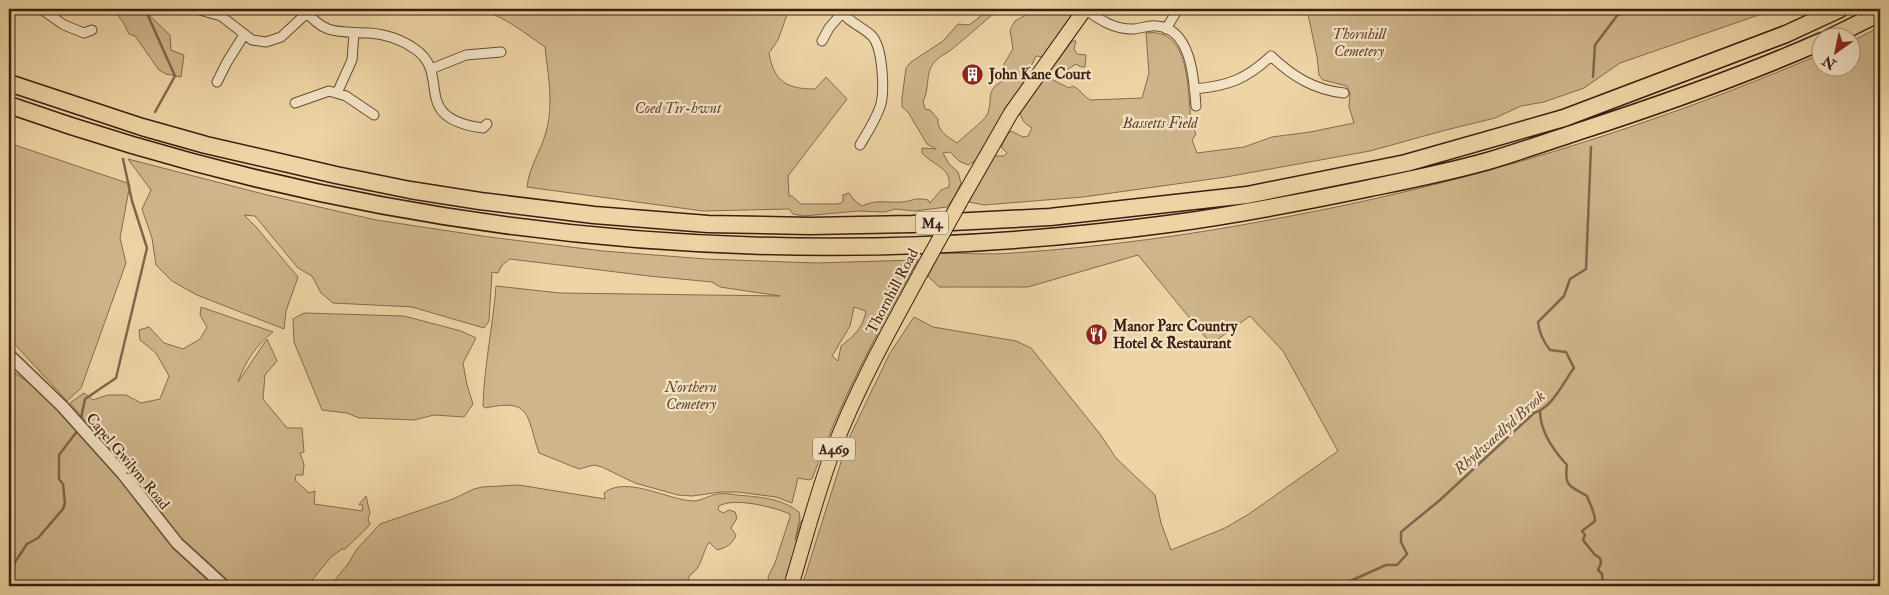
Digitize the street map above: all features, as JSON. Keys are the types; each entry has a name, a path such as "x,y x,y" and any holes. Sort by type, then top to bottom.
{"highway":[{"name":"M4","path":"9,83 104,115 206,145 336,176 480,201 594,215 708,224 810,226 1013,220 1085,214 1247,195 1406,163 1564,118 1786,34 1840,9"},
{"path":"1849,28 1880,13"},
{"name":"M4","path":"9,105 102,136 208,167 316,193 469,221 571,234 695,244 885,247 1031,240 1098,233 1237,215 1409,180 1486,162 1667,103 1812,45"}],"main road":[{"name":"Thornhill Road","path":"791,586 835,446 872,363 1007,118 1085,9"}],"street":[{"path":"41,9 69,28 84,33 92,30"},
{"path":"196,9 221,16 234,24 244,36 258,42 275,40 306,11 316,22 336,32 380,34 400,40 418,51 427,61 431,69 435,98 442,112 448,117 474,127 483,128 487,124"},
{"path":"1085,9 1104,22 1118,27 1131,29 1156,26 1173,32 1183,44 1192,69 1196,106"},
{"path":"1166,28 1178,9"},
{"path":"822,41 841,11 872,36 879,52 882,89 880,106 860,145"},
{"path":"337,93 352,60 354,33"},
{"path":"218,82 227,62 244,36"},
{"path":"431,69 466,55 501,52"},
{"path":"1194,90 1221,86 1241,79 1271,56 1285,69 1304,82 1324,90 1344,93"},
{"path":"295,103 329,91 346,96 374,116"},
{"name":"Capel Gwilym Road","path":"9,355 68,412 123,474 177,543 224,586"}],"green space":[{"path":"113,9 151,9 149,15 170,35 171,50 184,55 181,77 166,74 159,70 135,36 129,34"},
{"name":"Coed Tir-hwnt","path":"420,9 474,9 441,12 433,13"},
{"name":"Coed Tir-hwnt","path":"474,9 789,9 778,40 769,53 774,71 783,82 805,89 815,89 826,77 847,99 788,176 789,196 792,196 801,204 838,204 843,202 843,195 849,193 862,206 877,202 901,202 920,199 928,200 930,203 941,190 949,187 948,175 945,171 922,153 922,148 936,149 927,144 908,112 902,107 906,68 911,62 943,41 958,24 969,25 990,9 997,9 963,40 938,59 929,71 923,101 925,109 930,110 938,119 939,127 957,143 987,115 991,92 997,84 1003,81 1004,64 1013,49 1010,30 1015,21 1029,13 1025,9 1080,9 1070,17 1066,29 1045,57 1036,56 1024,81 975,161 968,165 959,161 950,152 943,153 949,164 958,172 961,183 947,207 915,211 895,209 885,212 858,211 804,216 793,214 789,209 703,211 527,187 530,173 544,139 550,111 550,90 545,47 506,21 490,13"},
{"path":"1307,9 1776,9 1620,63 1584,88 1544,102 1521,106 1495,118 1370,151 1226,177 1083,197 984,205 969,202 993,156 1004,156 1007,153 1001,147 1007,135 1011,131 1023,137 1028,136 1032,128 1021,117 1020,111 1072,41 1076,41 1074,49 1077,54 1086,55 1085,67 1076,64 1067,70 1059,67 1049,78 1069,88 1075,87 1090,100 1142,98 1149,73 1146,33 1161,34 1171,40 1179,50 1184,63 1191,121 1196,134 1192,140 1197,153 1244,147 1272,137 1354,123 1349,107 1350,94 1347,86 1323,80 1319,75"},
{"path":"1880,27 1880,586 802,586 848,440 890,353 914,317 933,327 1016,341 1031,348 1100,434 1116,458 1155,495 1161,523 1171,550 1225,528 1249,514 1338,451 1283,351 1250,316 1211,344 1138,255 1028,287 939,287 928,276 940,253 1013,253 1147,240 1280,218 1419,188 1487,171 1623,129 1690,106 1812,58 1812,78 1862,78 1862,36"},
{"path":"9,143 130,184 120,238 126,263 81,388 67,401 9,338"},
{"name":"Northern Cemetery","path":"128,159 267,195 376,220 489,237 603,251 706,259 816,263 918,260 860,367 812,479 798,478 792,503 776,497 738,492 692,496 678,495 635,483 602,467 594,465 579,469 539,453 529,419 525,412 511,405 485,408 483,406 496,286 560,293 780,296 720,287 712,282 510,259 502,265 498,273 492,272 489,321 484,328 412,307 333,303 321,293 312,276 298,268 255,216 244,215 298,277 286,311 284,329 197,295 172,281 156,265 152,238 142,209 151,190","holes":["854,307 866,311 863,322 857,331 841,346 838,361 832,356 850,326"]},
{"path":"201,307 273,332 261,342 252,354 238,382 267,339 277,361 265,375 263,399 287,428 302,428 304,452 300,453 304,464 303,475 296,475 295,480 309,493 315,491 314,504 362,511 363,505 359,505 366,496 370,513 368,519 370,524 345,549 331,557 307,586 229,586 174,532 112,452 70,403 84,393 93,400 108,395 126,395 141,403 160,399 169,376 156,353 140,340 139,330 149,327 164,343 183,349 200,339 207,327 200,315"},
{"path":"304,313 404,316 461,331 476,338 463,363 473,404 464,417 434,415 414,420 359,418 347,413 322,410 294,342 293,319"},
{"path":"9,369 44,393 218,586 9,586"},
{"path":"519,485 605,499 604,493 613,488 635,487 693,501 723,494 770,499 792,507 799,512 800,518 795,540 801,521 804,519 784,586 775,586 769,583 768,577 775,563 790,514 764,506 734,502 719,506 718,510 723,513 729,510 735,512 737,518 731,528 736,535 735,538 729,545 717,550 709,542 697,568 690,575 685,586 330,586 348,564 357,549 380,524 453,499 474,489"}],"waterway":[{"path":"145,9 175,76 155,112"},
{"name":"Rhydwaedlyd Brook","path":"1593,77 1595,45 1622,9"},
{"name":"Rhydwaedlyd Brook","path":"1339,586 1386,565 1397,565 1407,554 1401,542 1401,532 1440,500 1534,413 1547,406 1574,368 1566,352 1550,350 1542,337 1538,322 1564,296 1570,279 1586,269 1591,147"},
{"path":"81,418 85,399 116,378 147,248 132,201 123,159"},
{"path":"1540,411 1545,433 1567,465 1566,478 1568,482 1572,488 1587,496 1593,512 1595,521 1582,531 1585,535 1583,540 1595,555 1600,558 1601,563 1598,570 1602,574 1603,583 1600,586"},
{"path":"9,571 27,544 38,538 63,509 65,503 63,484 59,479 59,455 78,430"}],"place":[{"name":"John Kane Court","path":"973,74"},
{"name":"Manor Parc Country Hotel & Restaurant","path":"1097,335"}],"park label":[{"name":"Thornhill Cemetery","path":"1359,42"},
{"name":"Bassetts Field","path":"1160,123"}]}
